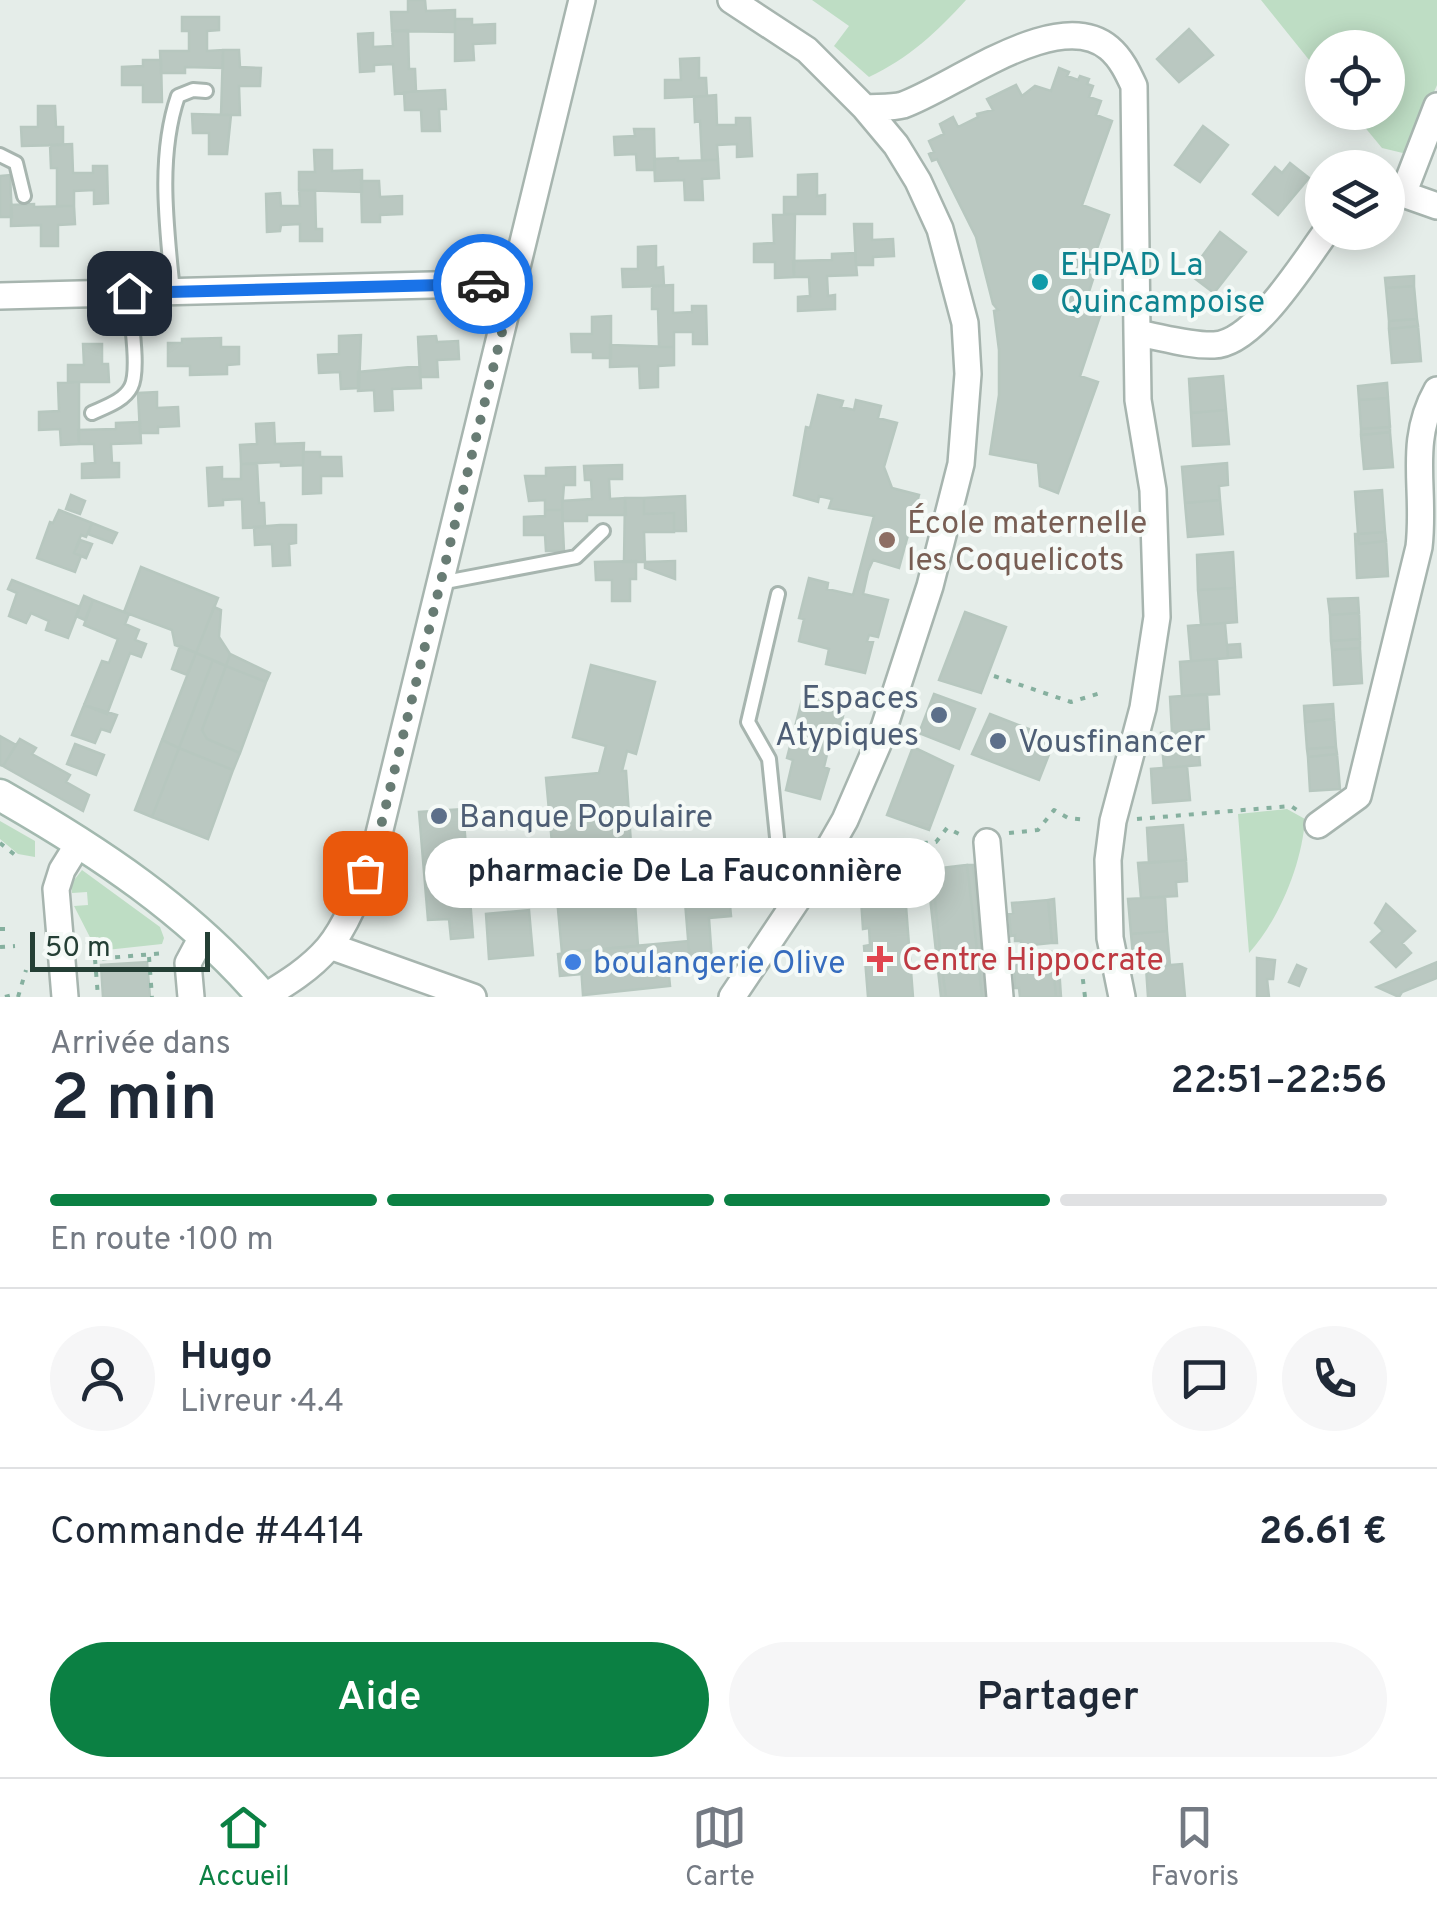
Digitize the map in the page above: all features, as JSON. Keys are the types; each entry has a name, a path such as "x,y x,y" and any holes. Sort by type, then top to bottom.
{"main road":[{"path":"0,795 80,841 168,904 264,997"}],"street":[{"path":"264,997 300,975 330,946 351,908 376,846 582,0"},
{"path":"730,0 807,50 896,145 940,228 964,323 968,374 961,464 926,602 882,737 828,850 732,997"},
{"path":"865,108 901,106 1024,46 1059,36 1085,38 1107,46 1123,64 1134,86 1138,400 1153,490 1157,618 1143,708 1112,821 1106,899 1122,997"},
{"path":"1405,176 1437,106"},
{"path":"1405,198 1437,206"},
{"path":"1137,334 1215,346 1234,340 1257,322 1312,250"},
{"path":"0,296 514,283"},
{"path":"1318,825 1358,796 1418,547 1422,515 1418,439 1423,417 1437,390"},
{"path":"976,839 1000,997"},
{"path":"65,997 56,889 62,870 80,841"},
{"path":"190,997 188,962 203,934"},
{"path":"330,946 473,997"}],"lane":[{"path":"173,292 166,185 172,112 178,96 193,90 206,91"},
{"path":"0,154 16,163 24,196"},
{"path":"92,413 121,399 131,387 135,372 129,293"},
{"path":"440,583 576,557 603,531"},
{"path":"778,594 748,722 769,759 778,847 786,862 813,876"}],"path":[{"path":"994,676 1072,702 1104,692"},
{"path":"1025,831 1038,830 1054,810 1068,818 1112,821 1292,806 1318,825"},
{"path":"828,850 936,842 947,828 976,839"},
{"path":"0,843 15,855"},
{"path":"0,929 7,928"},
{"path":"87,942 94,959 98,997"},
{"path":"0,947 15,946"},
{"path":"94,959 170,953"},
{"path":"149,955 152,997"},
{"path":"5,997 18,995 26,970"}],"green space":[{"path":"812,0 966,0 922,43 869,77 834,46 849,26"},
{"path":"1261,0 1437,0 1437,85 1407,154 1405,150 1382,148 1367,130 1405,130 1405,30 1305,30 1305,55"},
{"path":"1287,809 1305,819 1299,854 1279,908 1249,953 1238,814"},
{"path":"0,821 35,841 35,857 18,854 0,839"},
{"path":"82,870 160,927 162,944 97,951 74,906 88,905 87,892 72,893 71,884"}],"building":[{"path":"408,0 425,0 426,11 455,10 455,32 392,31 391,12 408,12"},
{"path":"182,17 219,17 219,30 207,31 207,51 223,50 223,68 185,67 185,73 161,73 160,51 189,51 189,31 182,31"},
{"path":"455,19 472,19 472,25 495,24 495,43 473,44 474,60 455,61"},
{"path":"1189,29 1213,55 1179,82 1157,59"},
{"path":"408,30 409,69 415,69 416,91 395,94 393,64 374,65 374,71 360,72 358,34 373,33 373,47 393,46 392,31"},
{"path":"223,50 239,50 240,67 261,68 260,86 239,86 240,115 221,115"},
{"path":"699,58 699,78 706,78 707,96 665,98 665,80 681,80 680,59"},
{"path":"143,60 161,60 162,102 143,102 143,85 122,85 122,67 143,66"},
{"name":"EHPAD La Quincampoise","path":"1059,68 1069,72 1067,76 1089,79 1087,84 1093,86 1089,97 1101,101 1096,115 1112,121 1082,205 1109,215 1088,274 1094,276 1086,301 1103,307 1080,376 1098,382 1058,493 1040,486 1038,463 990,454 999,395 994,311 998,310 993,304 976,237 937,159 932,161 929,154 934,152 929,141 944,134 940,124 953,117 958,127 978,117 977,114 993,110 987,99 1016,85 1022,96 1035,86 1051,91"},
{"path":"445,90 446,109 439,109 440,131 422,131 421,110 405,110 404,92"},
{"path":"716,95 717,125 736,125 736,118 750,118 752,156 737,157 737,144 717,145 718,160 702,160 694,97"},
{"path":"38,106 55,106 56,127 63,127 63,145 22,146 21,127 38,127"},
{"path":"192,114 231,115 227,154 209,154 209,133 193,133"},
{"path":"1203,126 1228,145 1200,182 1175,165"},
{"path":"634,129 654,129 655,170 637,170 636,154 615,155 614,137 635,136"},
{"path":"72,144 73,173 93,173 93,166 107,166 108,203 94,204 94,190 74,191 74,206 57,206 57,168 51,168 50,145"},
{"path":"314,150 332,150 332,171 362,170 362,192 299,190 299,172 315,172"},
{"path":"654,159 718,160 719,178 702,179 703,200 685,200 684,180 655,181"},
{"path":"1290,163 1305,175 1305,183 1278,215 1253,194 1275,167 1282,173"},
{"path":"817,174 817,196 825,195 825,214 784,214 784,197 798,197 798,175"},
{"path":"10,175 12,217 0,217 0,176"},
{"path":"361,181 379,181 380,197 402,196 402,214 380,215 380,222 362,222"},
{"path":"299,190 315,190 316,229 322,229 322,241 300,241 300,224 281,225 280,231 267,232 266,194 280,193 281,206 300,206"},
{"path":"11,205 74,206 75,224 58,225 58,246 41,246 41,225 11,226"},
{"path":"795,214 794,277 775,278 775,262 754,262 754,244 774,243 773,215"},
{"path":"854,224 872,224 872,240 893,239 894,256 873,257 873,265 856,265"},
{"path":"1220,232 1246,252 1214,293 1189,274"},
{"path":"656,246 656,268 663,267 664,286 623,287 622,269 638,269 638,247"},
{"path":"855,253 857,275 827,276 828,296 835,295 835,309 798,311 798,297 810,296 809,277 794,277 793,261 832,260 832,254"},
{"path":"1414,276 1414,286 1386,288 1385,278"},
{"path":"673,285 673,313 706,306 707,344 693,344 693,332 674,332 674,347 659,347 658,309 652,309 652,286"},
{"path":"1414,286 1417,319 1389,321 1386,288"},
{"path":"611,316 611,358 593,358 593,352 572,352 571,334 592,334 592,317"},
{"path":"1417,319 1418,326 1389,329 1389,321"},
{"path":"1418,326 1421,361 1392,363 1389,329"},
{"path":"361,335 359,388 341,389 340,372 319,373 318,355 339,354 339,336"},
{"path":"436,336 437,342 458,341 459,359 437,360 438,377 420,377 418,337"},
{"path":"221,338 221,347 239,347 239,364 227,365 227,374 190,375 190,366 168,366 168,343"},
{"path":"83,344 102,344 102,364 108,364 109,382 68,382 68,365 84,365"},
{"path":"610,345 674,347 674,365 658,366 658,387 640,388 639,366 610,367"},
{"path":"420,366 421,388 392,389 393,410 375,411 374,390 358,391 358,372"},
{"path":"1223,376 1226,410 1191,413 1189,379"},
{"path":"79,382 79,444 61,445 60,429 39,430 39,412 59,411 58,383"},
{"path":"1387,383 1388,398 1359,400 1358,386"},
{"path":"157,392 157,408 178,407 179,426 158,427 158,433 140,433 138,393"},
{"name":"École maternelle les Coquelicots","path":"818,395 843,401 841,407 854,410 856,400 881,406 878,418 897,423 884,467 892,488 919,495 899,568 873,560 868,571 863,594 888,600 878,637 869,635 867,641 873,642 865,673 826,664 829,649 799,641 804,619 799,618 809,578 828,583 827,589 853,595 874,516 829,508 832,499 819,496 818,502 794,495 806,427 810,428"},
{"path":"1388,398 1390,427 1361,429 1359,400"},
{"path":"1226,410 1229,444 1193,446 1191,413"},
{"path":"140,422 141,443 111,444 112,463 119,463 119,477 82,478 82,464 95,463 94,444 79,444 78,430 116,429 116,423"},
{"path":"274,423 275,444 304,443 303,465 241,464 240,445 257,444 256,424"},
{"path":"1390,427 1390,432 1361,435 1361,429"},
{"path":"1390,432 1393,467 1364,469 1361,435"},
{"path":"303,452 341,457 342,476 321,476 321,493 303,494"},
{"path":"1227,463 1228,485 1219,486 1220,500 1185,503 1182,467"},
{"path":"241,464 257,464 265,527 243,528 242,499 209,506 207,468 222,467 222,479 241,479"},
{"path":"622,465 622,479 609,479 610,499 625,498 626,515 587,515 587,521 563,521 562,501 592,499 591,480 585,480 584,466"},
{"path":"575,467 575,485 564,485 562,510 545,510 545,500 529,501 525,476 546,476 546,468"},
{"path":"1382,490 1385,532 1358,534 1355,492"},
{"path":"71,495 85,501 80,514 66,509"},
{"path":"685,496 686,531 674,531 674,513 644,514 644,498"},
{"path":"625,498 644,498 644,514 674,513 674,532 644,532 645,562 624,562"},
{"path":"1220,500 1223,534 1188,537 1185,503"},
{"path":"59,510 92,523 86,537 81,535 74,553 81,556 75,572 37,558 50,522"},
{"path":"545,510 562,510 564,551 546,551 545,535 524,535 524,517 545,516"},
{"path":"92,523 117,533 112,543 88,534"},
{"path":"296,525 296,543 289,544 290,565 273,566 272,544 255,545 254,527"},
{"path":"1385,532 1386,541 1359,544 1358,534"},
{"path":"1355,534 1359,544 1386,541 1388,576 1357,578"},
{"path":"80,540 92,544 86,558 74,553"},
{"path":"1233,552 1235,588 1198,590 1197,555"},
{"path":"636,561 636,579 630,579 630,601 612,601 612,580 596,580 595,562"},
{"path":"675,561 675,579 645,568 645,562"},
{"path":"141,567 218,598 196,653 175,645 172,630 124,612"},
{"path":"12,580 80,607 68,638 46,630 49,621 31,613 26,623 9,616 17,593 8,589"},
{"path":"1235,588 1237,622 1201,625 1198,590"},
{"path":"84,596 93,600 85,620 76,616"},
{"path":"1358,598 1359,613 1330,615 1328,599"},
{"path":"93,600 129,614 125,624 139,630 135,640 146,644 141,657 130,653 107,714 84,705 102,661 109,663 118,639 84,625"},
{"path":"214,607 221,610 219,637 230,654 226,666 196,653"},
{"path":"965,612 1006,627 981,693 939,680"},
{"path":"1359,613 1360,639 1331,641 1330,615"},
{"path":"1225,623 1228,658 1191,661 1188,626"},
{"path":"1360,639 1360,648 1332,650 1331,641"},
{"path":"1240,644 1241,657 1228,658 1227,645"},
{"path":"180,646 196,653 187,675 172,669"},
{"path":"1360,648 1362,683 1334,685 1332,650"},
{"path":"196,653 213,660 179,748 162,740"},
{"path":"230,654 270,673 266,682 226,666"},
{"path":"1217,659 1219,694 1182,696 1180,662"},
{"path":"213,660 226,666 202,730 207,739 240,753 233,770 179,748"},
{"path":"591,665 655,682 636,754 627,751 622,771 626,771 638,946 562,953 546,778 599,773 606,746 573,737"},
{"path":"226,666 266,682 240,753 207,739 202,730"},
{"path":"805,688 843,696 838,715 843,716 840,729 835,727 830,742 824,767 829,769 820,799 786,790 793,760 787,758"},
{"path":"934,694 975,709 959,749 919,733"},
{"path":"1207,694 1209,729 1172,732 1170,697"},
{"path":"1333,704 1334,719 1305,722 1304,706"},
{"path":"84,705 117,715 110,732 101,729 95,743 72,735"},
{"path":"990,714 1055,739 1039,780 972,754"},
{"path":"1334,719 1336,747 1307,749 1305,722"},
{"path":"1197,730 1200,765 1164,768 1161,733"},
{"path":"0,736 16,745 3,766 0,765"},
{"path":"20,739 36,748 32,754 70,775 66,782 89,795 83,811 3,766"},
{"path":"162,740 179,748 152,817 135,810"},
{"path":"75,744 104,755 96,775 67,764"},
{"path":"913,747 953,766 929,830 887,815"},
{"path":"1336,747 1337,754 1308,757 1307,749"},
{"path":"179,748 233,770 208,839 152,817"},
{"path":"1337,754 1340,789 1310,791 1308,757"},
{"path":"1187,766 1190,800 1153,803 1151,769"},
{"path":"463,809 473,937 451,939 449,919 428,920 419,812"},
{"path":"1183,825 1186,860 1149,863 1147,828"},
{"path":"1186,860 1187,881 1176,882 1177,896 1141,898 1138,863"},
{"path":"967,865 977,950 946,954 946,949 940,950 932,869"},
{"path":"967,865 973,865 982,950 977,950"},
{"path":"932,869 940,950 946,949 948,968 942,968 946,997 941,997 927,870"},
{"path":"727,872 731,916 709,918 712,961 690,963 683,877"},
{"path":"890,872 890,881 904,880 913,997 868,997 864,946 870,945 869,928 863,929 860,883 874,882 873,873"},
{"path":"1165,897 1167,931 1131,934 1128,899"},
{"path":"1054,899 1057,943 1052,943 1048,900"},
{"path":"1048,900 1052,943 1021,946 1015,935 1011,936 1012,903"},
{"path":"1386,904 1415,931 1402,943 1411,953 1396,967 1371,942 1383,931 1375,923"},
{"path":"529,910 533,955 489,959 486,914"},
{"path":"1167,931 1170,965 1134,968 1131,934"},
{"path":"688,941 690,963 668,966 670,986 583,995 580,951"},
{"path":"580,951 582,974 560,976 558,954"},
{"path":"1052,952 1058,952 1061,997 1056,997"},
{"path":"1052,952 1056,997 1020,997 1019,988 1015,988 1016,960 1023,959 1022,955"},
{"path":"1257,958 1275,960 1273,979 1267,979 1269,997 1257,997"},
{"path":"983,959 988,997 982,997 978,960"},
{"path":"978,960 982,997 946,997 942,968 948,968 947,963"},
{"path":"147,962 150,997 103,997 101,965"},
{"path":"1437,962 1437,978 1402,992 1399,997 1377,987"},
{"path":"1182,964 1185,997 1148,997 1146,967"},
{"path":"1297,965 1306,969 1299,986 1289,982"}],"way so far":[{"path":"365,873 376,846 514,283 483,284"}],"place":[{"name":"EHPAD La Quincampoise","path":"1040,282"},
{"name":"École maternelle les Coquelicots","path":"887,540"},
{"name":"Espaces Atypiques","path":"939,715"},
{"name":"Vousfinancer","path":"998,741"},
{"name":"Banque Populaire","path":"439,816"},
{"name":"pharmacie De La Fauconnière","path":"365,873"},
{"name":"Centre Hippocrate","path":"880,959"},
{"name":"boulangerie Olive","path":"573,962"}],"route":[{"path":"129,293 483,284"}]}
